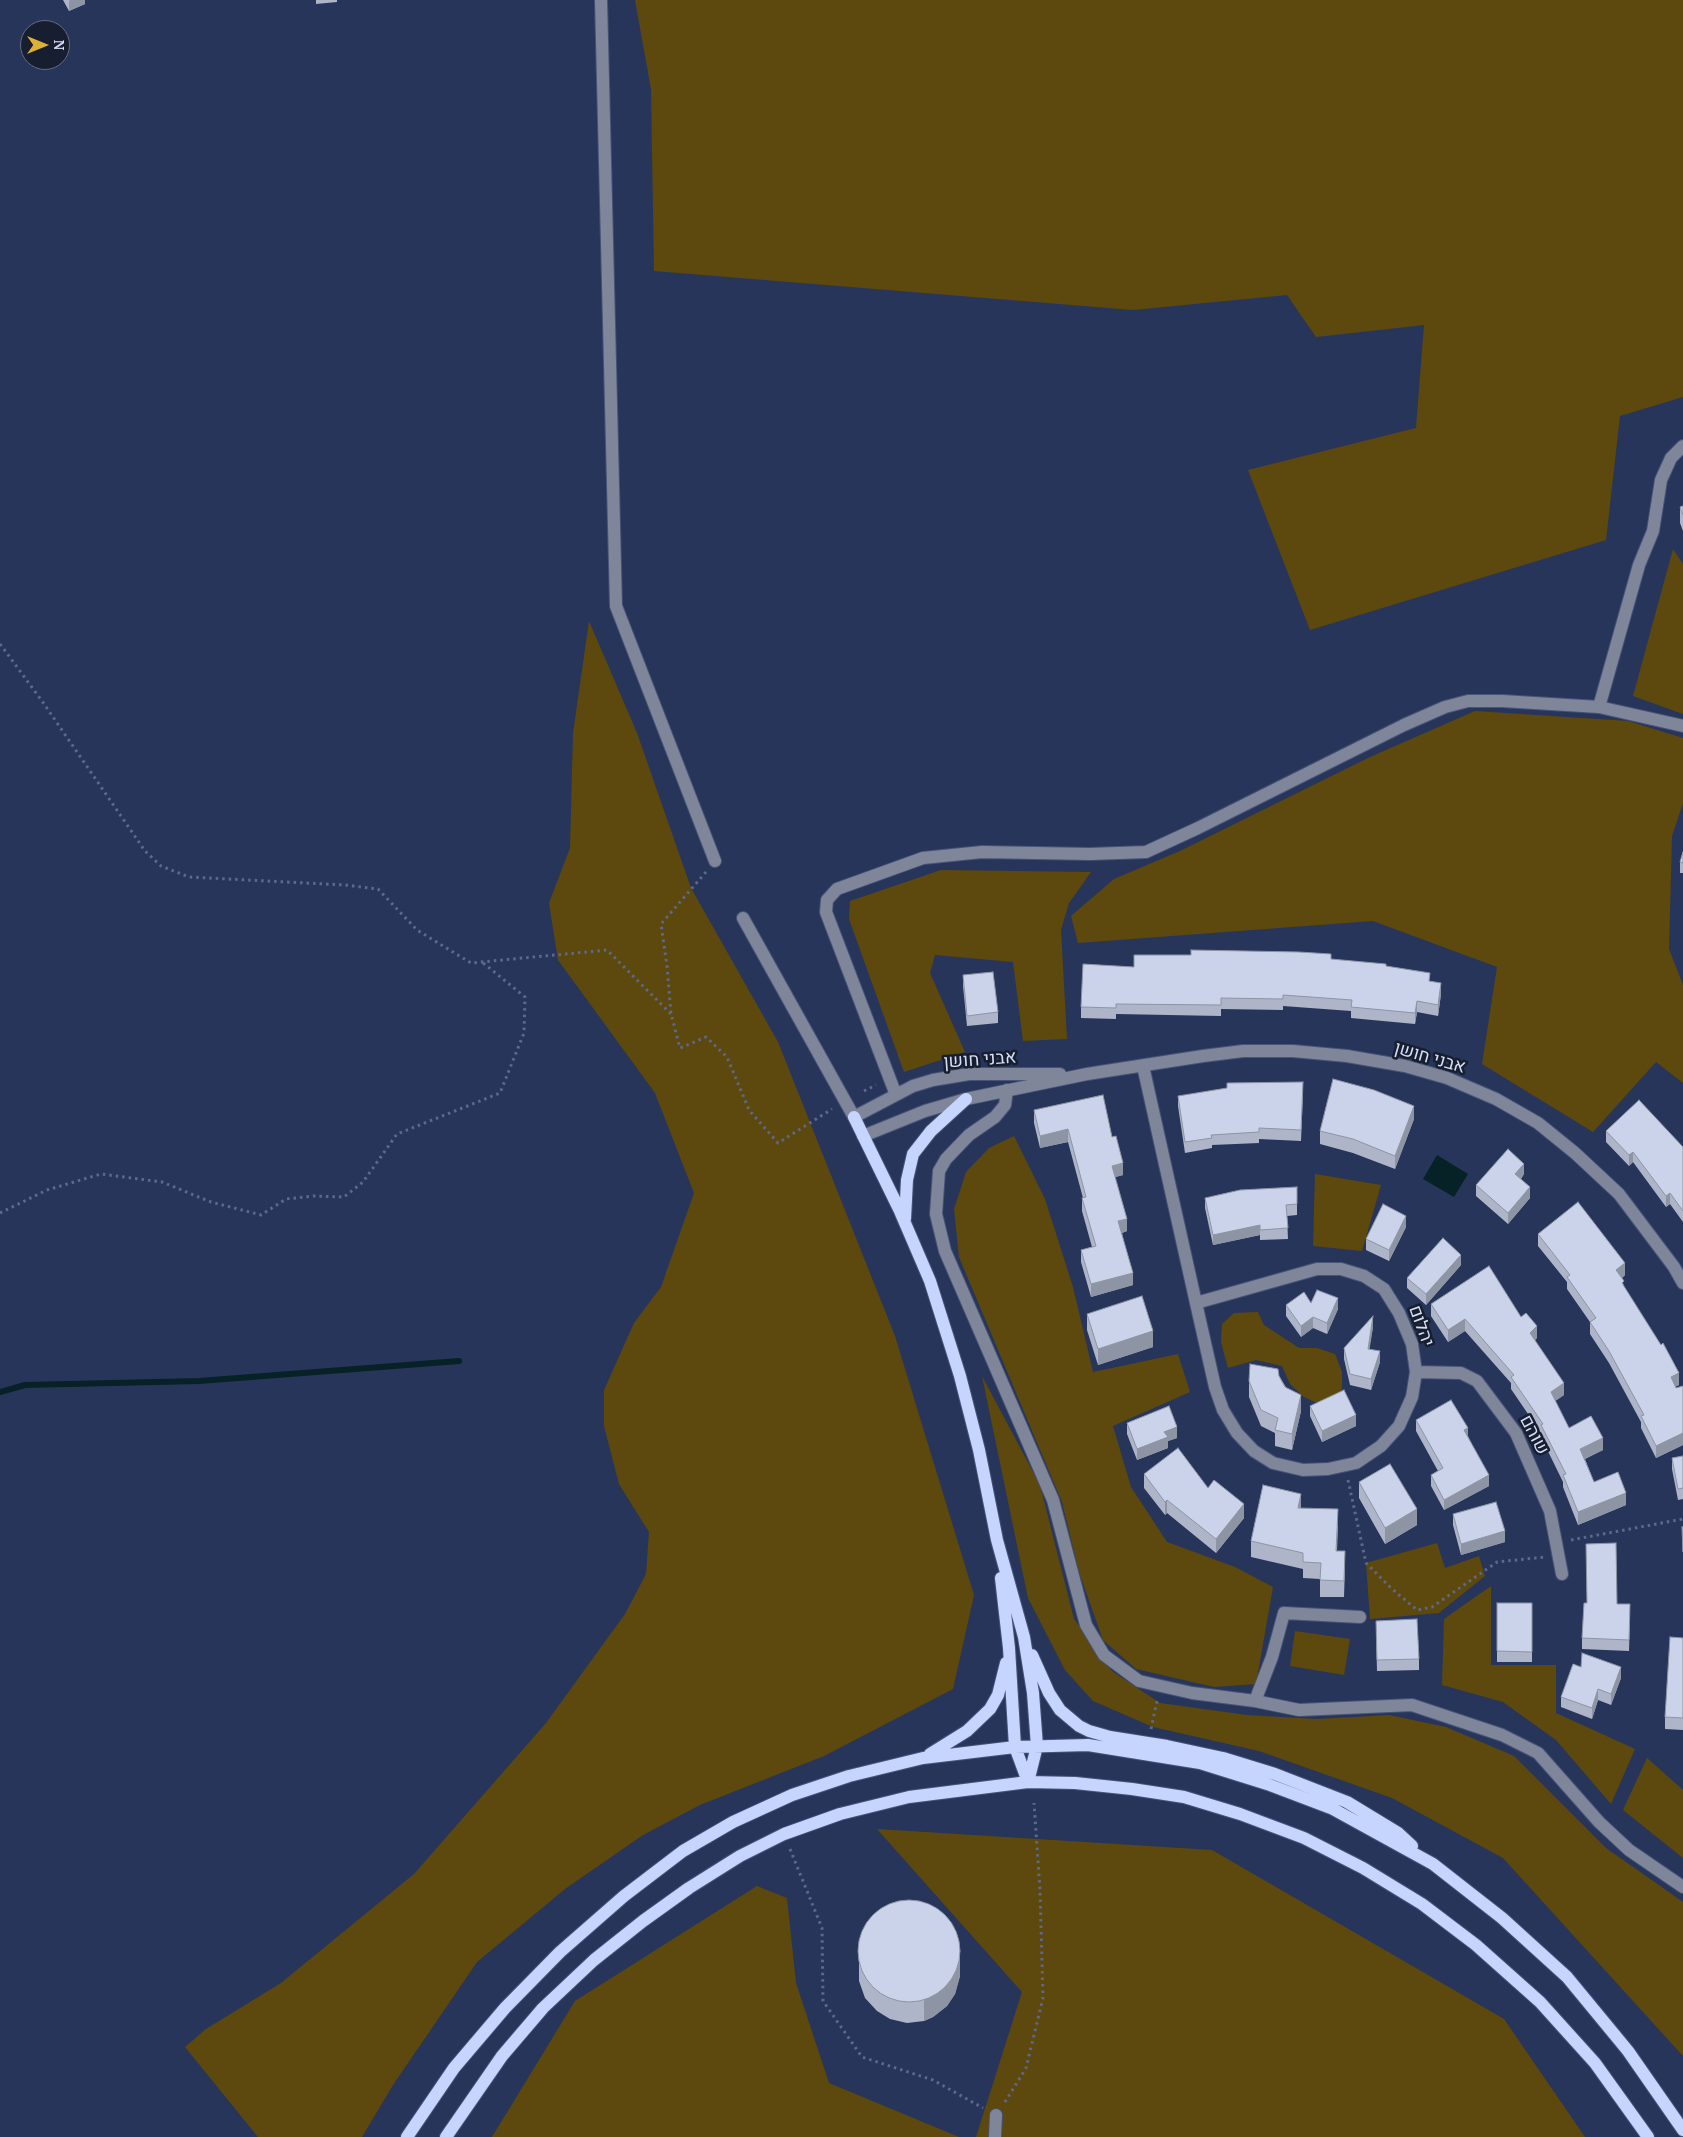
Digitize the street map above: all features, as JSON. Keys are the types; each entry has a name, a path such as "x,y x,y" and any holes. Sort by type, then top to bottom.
{"main road":[{"path":"905,1222 907,1180 913,1154 931,1131 966,1098"},
{"path":"854,1117 905,1222 930,1281 960,1376 979,1450 997,1540 1024,1636 1034,1700 1037,1746 1028,1782"},
{"path":"997,1540 1009,1648 1015,1747 1028,1782"},
{"path":"1024,1636 1049,1693 1060,1710 1079,1726 1110,1737 1224,1758 1275,1774 1338,1798 1374,1817 1398,1833 1433,1864 1502,1918 1567,1977 1628,2051 1683,2130"},
{"path":"923,1758 967,1731 990,1709 998,1695 1009,1648"},
{"path":"408,2137 454,2068 505,2008 560,1952 624,1896 683,1851 733,1822 792,1795 849,1776 923,1758 1015,1747 1088,1745 1200,1763 1267,1784 1333,1809 1433,1864"},
{"path":"446,2137 502,2056 543,2008 594,1960 689,1888 740,1856 784,1834 840,1814 909,1797 964,1788 1028,1782 1074,1783 1132,1788 1184,1797 1240,1814 1304,1838 1363,1868 1422,1904 1476,1945 1540,2002 1595,2064 1648,2137"}],"street":[{"path":"601,0 616,606 716,861"},
{"path":"1599,707 1639,565 1652,531 1661,480 1671,458 1683,446"},
{"path":"896,1095 826,912 828,900 837,889 923,858 982,852 1123,854 1146,852 1404,725 1446,707 1468,701 1502,701 1599,707 1683,726"},
{"path":"743,918 854,1117"},
{"name":"אבני חושן","path":"863,1136 925,1111 966,1098 1087,1074 1243,1051 1293,1051 1347,1056 1405,1066 1447,1078 1496,1098 1538,1123 1575,1153 1618,1194 1674,1267 1683,1283"},
{"name":"יהלום","path":"1143,1066 1196,1303 1215,1387 1232,1425 1254,1451 1273,1463 1303,1470 1328,1469 1356,1463 1381,1446 1399,1426 1412,1397 1416,1372 1412,1344 1399,1313 1384,1289 1364,1276 1341,1269 1317,1269 1196,1303"},
{"name":"אבני חושן","path":"854,1117 913,1086 933,1080 969,1074 1087,1074"},
{"path":"1007,1090 1006,1105 995,1117 969,1135 946,1159 939,1171 936,1214 945,1251 1053,1500 1086,1625 1104,1655 1139,1681 1192,1693 1255,1700 1299,1710 1412,1705 1502,1735 1538,1753 1599,1822 1629,1850 1683,1888"},
{"name":"שוהם","path":"1416,1372 1461,1373 1478,1380 1516,1433 1550,1511 1562,1574"},
{"path":"1255,1700 1272,1657 1284,1613 1360,1617"},
{"path":"995,2137 996,2115"}],"path":[{"path":"0,644 145,851 161,866 189,877 345,885 378,889 417,930 471,963 608,950 671,1014 661,924 716,861"},
{"path":"0,1213 47,1190 101,1174 162,1182 211,1202 261,1215 286,1200 313,1196 344,1197 363,1182 397,1134 500,1094 524,1033 525,997 482,962"},
{"path":"1345,1465 1366,1563 1417,1610 1432,1607 1497,1562 1683,1519"},
{"path":"1150,1730 1161,1686"},
{"path":"784,1834 822,1928 823,2002 862,2057 933,2080 996,2115 1026,2068 1044,1998 1040,1890 1034,1803"}],"shaded area":[{"path":"635,0 1683,0 1683,397 1620,416 1606,540 1310,630 1248,470 1416,428 1424,325 1316,337 1287,295 1133,310 654,271 651,89"},
{"path":"1673,549 1683,564 1683,714 1633,696"},
{"path":"589,621 637,733 691,888 778,1042 895,1336 974,1595 953,1689 824,1756 700,1805 643,1835 565,1889 477,1962 393,2085 362,2137 258,2137 185,2047 206,2029 281,1983 414,1874 546,1723 625,1614 646,1574 649,1532 619,1484 604,1426 604,1390 634,1323 661,1287 694,1193 655,1093 558,960 549,903 570,848 573,733"},
{"path":"1475,711 1628,721 1683,738 1683,803 1672,836 1669,949 1683,985 1683,1083 1656,1062 1593,1132 1482,1064 1497,967 1373,921 1078,943 1071,916 1114,879 1180,851 1370,757"},
{"path":"941,870 1091,872 1069,903 1061,930 1067,1039 1023,1041 1013,962 935,955 930,973 965,1052 904,1072 849,919 850,901"},
{"path":"1014,1136 1045,1199 1073,1287 1093,1372 1178,1354 1190,1392 1113,1426 1131,1487 1167,1542 1235,1567 1273,1587 1256,1684 1214,1687 1136,1669 1103,1640 1079,1572 1062,1502 959,1257 954,1209 966,1172 989,1148"},
{"path":"1437,1155 1468,1174 1454,1197 1423,1179"},
{"path":"1315,1174 1381,1185 1362,1251 1313,1246"},
{"path":"1258,1312 1264,1325 1299,1348 1317,1348 1335,1354 1342,1372 1342,1390 1332,1399 1317,1403 1304,1397 1290,1384 1282,1366 1256,1360 1228,1368 1221,1342 1222,1324 1234,1313"},
{"path":"982,1376 1040,1485 1074,1619 1112,1671 1160,1703 1247,1715 1317,1719 1389,1715 1446,1727 1514,1756 1606,1848 1683,1902 1683,2056 1503,1858 1392,1798 1259,1751 1153,1727 1093,1701 1065,1670 1028,1598"},
{"path":"1437,1543 1445,1568 1479,1556 1485,1576 1439,1613 1370,1619 1366,1563"},
{"path":"1491,1586 1491,1665 1556,1665 1556,1713 1635,1749 1611,1804 1556,1740 1503,1702 1442,1685 1444,1619"},
{"path":"1295,1631 1350,1639 1344,1675 1290,1666"},
{"path":"1647,1758 1683,1790 1683,1858 1623,1810"},
{"path":"877,1829 1212,1850 1504,2019 1585,2137 976,2137 1022,1992"},
{"path":"757,1886 787,1898 796,1983 829,2083 959,2137 492,2137 575,2001"}],"building":[{"path":"1683,852 1683,863 1680,862"},
{"path":"1191,950 1331,954 1331,959 1386,964 1386,966 1430,973 1429,981 1441,983 1438,1005 1417,1001 1415,1013 1351,1007 1352,1000 1283,995 1283,999 1221,998 1221,1005 1116,1004 1116,1008 1081,1007 1083,964 1134,967 1134,955 1191,955"},
{"path":"993,972 998,1012 967,1016 963,975"},
{"path":"1333,1079 1374,1090 1414,1106 1395,1156 1353,1139 1320,1131"},
{"path":"1303,1082 1301,1130 1259,1128 1259,1132 1211,1135 1212,1138 1185,1142 1178,1096 1227,1088 1227,1083"},
{"path":"1103,1095 1112,1137 1116,1136 1123,1163 1112,1166 1127,1219 1118,1221 1133,1273 1091,1284 1081,1250 1096,1246 1082,1198 1086,1197 1068,1129 1040,1136 1034,1110"},
{"path":"1639,1100 1683,1147 1683,1211 1670,1193 1666,1196 1633,1152 1629,1155 1606,1131"},
{"path":"1508,1149 1524,1164 1515,1174 1530,1187 1508,1213 1476,1185"},
{"path":"1297,1187 1297,1204 1286,1205 1288,1228 1260,1230 1260,1225 1213,1235 1205,1198 1240,1190"},
{"path":"1578,1202 1625,1263 1616,1270 1624,1281 1622,1283 1661,1345 1663,1343 1679,1373 1671,1377 1676,1388 1683,1386 1683,1433 1656,1446 1641,1416 1644,1415 1609,1351 1590,1322 1596,1318 1567,1277 1570,1275 1538,1234"},
{"path":"1383,1204 1406,1216 1389,1250 1366,1239"},
{"path":"1443,1238 1461,1255 1426,1294 1407,1278"},
{"path":"1489,1266 1521,1317 1526,1313 1537,1326 1530,1333 1564,1383 1551,1392 1569,1428 1591,1416 1603,1438 1580,1449 1594,1482 1618,1472 1626,1493 1578,1512 1563,1475 1566,1474 1541,1425 1543,1424 1511,1377 1514,1375 1465,1319 1448,1330 1431,1304"},
{"path":"1317,1290 1338,1298 1327,1323 1313,1317 1301,1326 1286,1305 1304,1292 1311,1303"},
{"path":"1142,1296 1153,1331 1098,1349 1087,1314"},
{"path":"1373,1316 1368,1349 1380,1351 1371,1379 1350,1374 1344,1348"},
{"path":"1250,1364 1278,1369 1279,1376 1285,1387 1301,1395 1292,1434 1275,1430 1278,1418 1261,1410 1249,1381"},
{"path":"1344,1390 1356,1415 1322,1431 1310,1406"},
{"path":"1451,1400 1468,1428 1464,1430 1489,1475 1444,1500 1431,1475 1443,1468 1416,1420"},
{"path":"1169,1406 1177,1427 1164,1432 1168,1437 1137,1449 1127,1423"},
{"path":"1178,1448 1208,1488 1214,1480 1244,1504 1216,1539 1167,1500 1165,1502 1144,1474"},
{"path":"1683,1456 1683,1488 1678,1489 1672,1458"},
{"path":"1390,1464 1417,1509 1385,1528 1359,1482"},
{"path":"1263,1485 1301,1494 1298,1508 1338,1509 1336,1551 1345,1551 1344,1581 1320,1580 1321,1563 1303,1562 1303,1553 1251,1541"},
{"path":"1496,1502 1505,1531 1461,1544 1453,1514"},
{"path":"1616,1543 1617,1604 1630,1604 1629,1640 1582,1638 1584,1603 1587,1603 1586,1544"},
{"path":"1497,1603 1532,1603 1532,1652 1497,1651"},
{"path":"1417,1619 1419,1659 1377,1660 1376,1621"},
{"path":"1670,1637 1683,1638 1683,1718 1665,1717"},
{"path":"1582,1653 1621,1667 1611,1694 1598,1689 1592,1708 1561,1697 1573,1664 1581,1667"},
{"path":"909,1900 928,1904 945,1915 956,1932 960,1951 956,1970 945,1987 928,1998 909,2002 890,1998 873,1987 862,1970 858,1951 862,1932 873,1915 890,1904"}],"waterway":[{"path":"0,1392 25,1385 199,1381 459,1361"}]}
